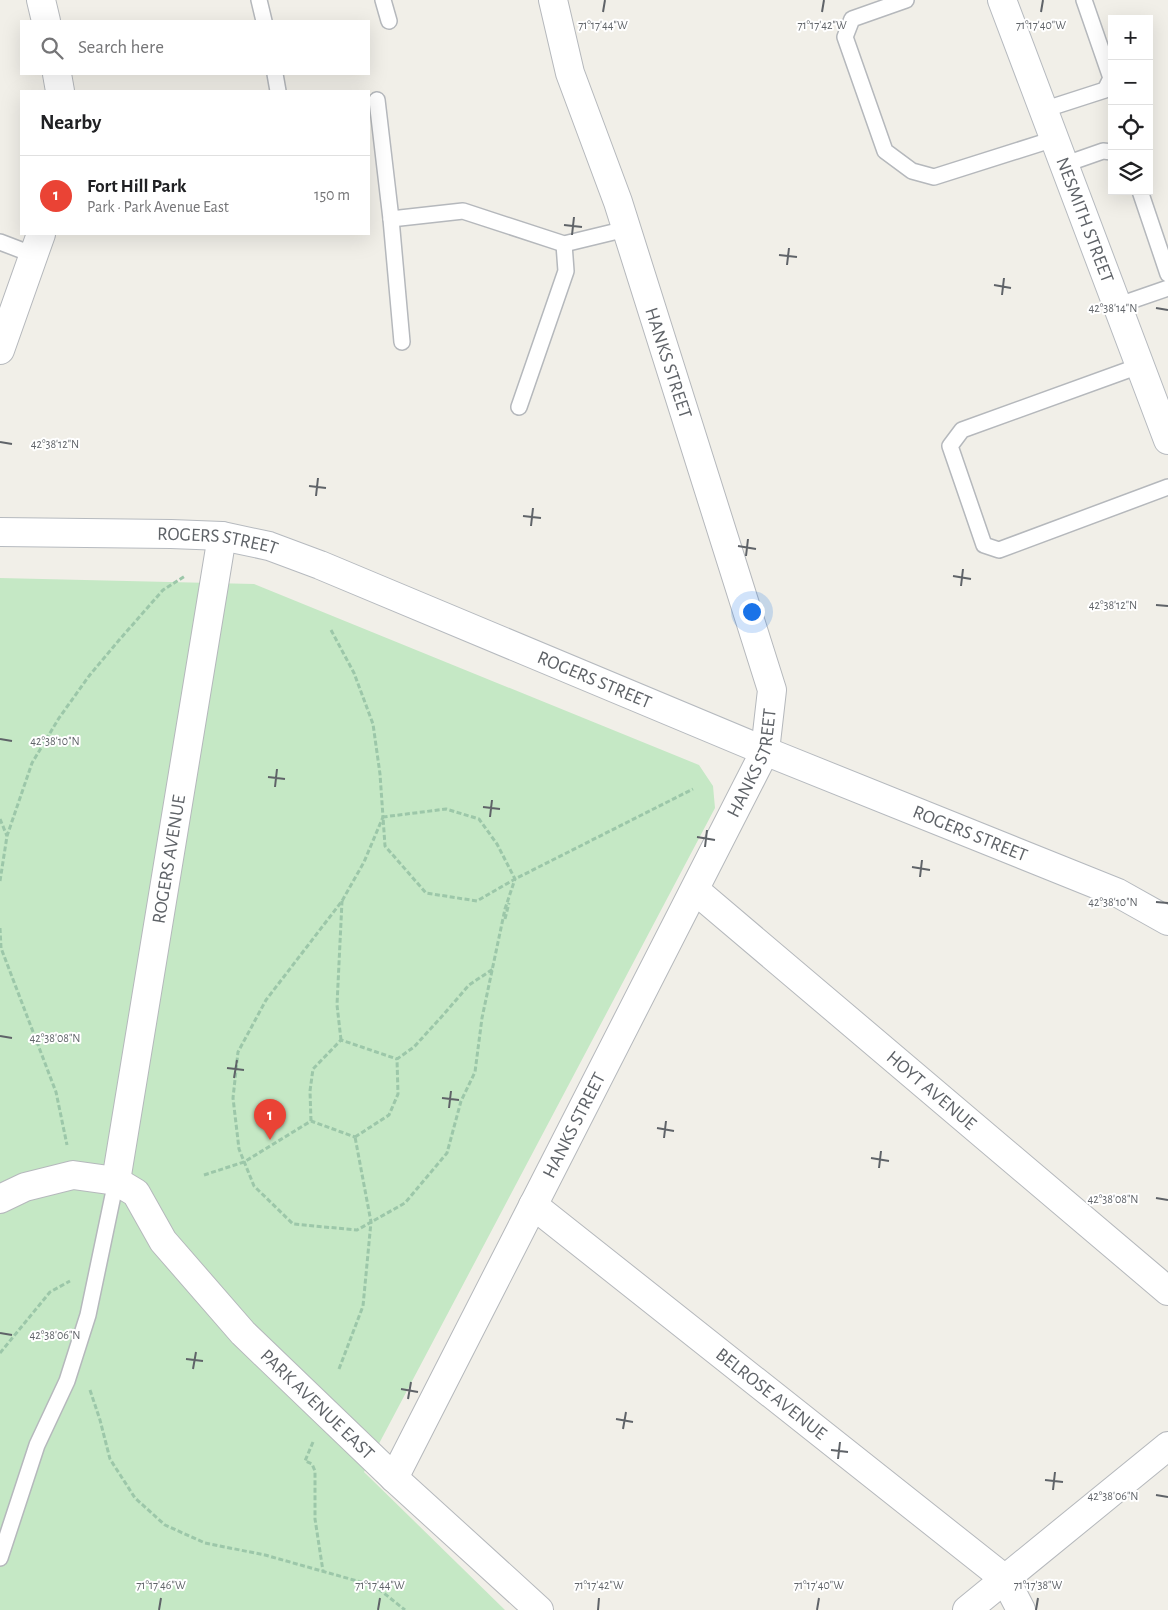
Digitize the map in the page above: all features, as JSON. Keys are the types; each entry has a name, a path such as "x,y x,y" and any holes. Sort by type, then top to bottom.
{"street":[{"path":"41,0 46,20"},
{"name":"HANKS STREET","path":"394,1478 765,751 772,690 618,202 570,73 554,0"},
{"name":"NESMITH STREET","path":"1002,0 1168,440"},
{"path":"57,75 60,90"},
{"path":"0,350 38,244"},
{"name":"ROGERS STREET","path":"0,532 222,536 269,546 320,565 765,751 1118,893 1168,921"},
{"name":"ROGERS AVENUE","path":"116,1181 222,536"},
{"name":"HOYT AVENUE","path":"694,890 1168,1291"},
{"path":"0,1199 25,1187 72,1175 116,1181"},
{"name":"PARK AVENUE EAST","path":"116,1181 136,1193 163,1241 243,1333 394,1478 540,1610"},
{"name":"BELROSE AVENUE","path":"533,1205 1005,1579 1021,1610"},
{"path":"967,1610 1168,1446"}],"lane":[{"path":"260,0 264,20"},
{"path":"383,0 389,21"},
{"path":"906,0 852,19 845,37 885,151 912,171 934,178 1054,139"},
{"path":"1043,110 1105,90 1111,78 1084,0"},
{"path":"275,75 278,90"},
{"path":"377,100 391,219 402,342"},
{"path":"1064,165 1103,151 1108,152"},
{"path":"1141,195 1168,274"},
{"path":"391,219 463,211 564,244 626,229"},
{"path":"0,242 38,244"},
{"path":"519,407 566,270 564,244"},
{"path":"1116,306 1168,288"},
{"path":"1140,366 962,430 950,446 984,545 999,550 1168,487"},
{"path":"0,1558 37,1445 67,1381 88,1315 116,1181"}],"path":[{"path":"0,882 7,836 32,763 59,718 89,676 126,632 164,590 187,575"},
{"path":"331,630 354,673 373,724 380,774 385,846 426,893 477,901 514,879 693,789"},
{"path":"446,809 479,819 497,844 514,879 505,909 482,1018 475,1072 461,1101 447,1152 405,1203 357,1230 293,1224 254,1186 239,1149 233,1098 238,1052 266,1000 342,901 364,862 383,817 446,809"},
{"path":"0,819 7,836"},
{"path":"341,1040 337,1004 342,901"},
{"path":"0,928 1,948 56,1092 72,1175"},
{"path":"397,1059 414,1047 469,985 493,970"},
{"path":"341,1040 397,1059"},
{"path":"311,1121 310,1091 313,1069 341,1040"},
{"path":"355,1138 390,1115 398,1094 397,1059"},
{"path":"204,1175 244,1162 311,1121"},
{"path":"311,1121 355,1138"},
{"path":"339,1369 363,1306 371,1222 355,1138"},
{"path":"0,1353 50,1292 98,1267"},
{"path":"77,1350 100,1420 110,1459 134,1498 165,1525 205,1543 265,1556 375,1586 405,1610"},
{"path":"323,1571 315,1519 315,1471 312,1464 305,1461 325,1413"}],"green space":[{"path":"0,578 254,584 699,765 713,786 715,808 364,1472 505,1610 0,1610"}],"place":[{"name":"Fort Hill Park","path":"270,1140"}]}
